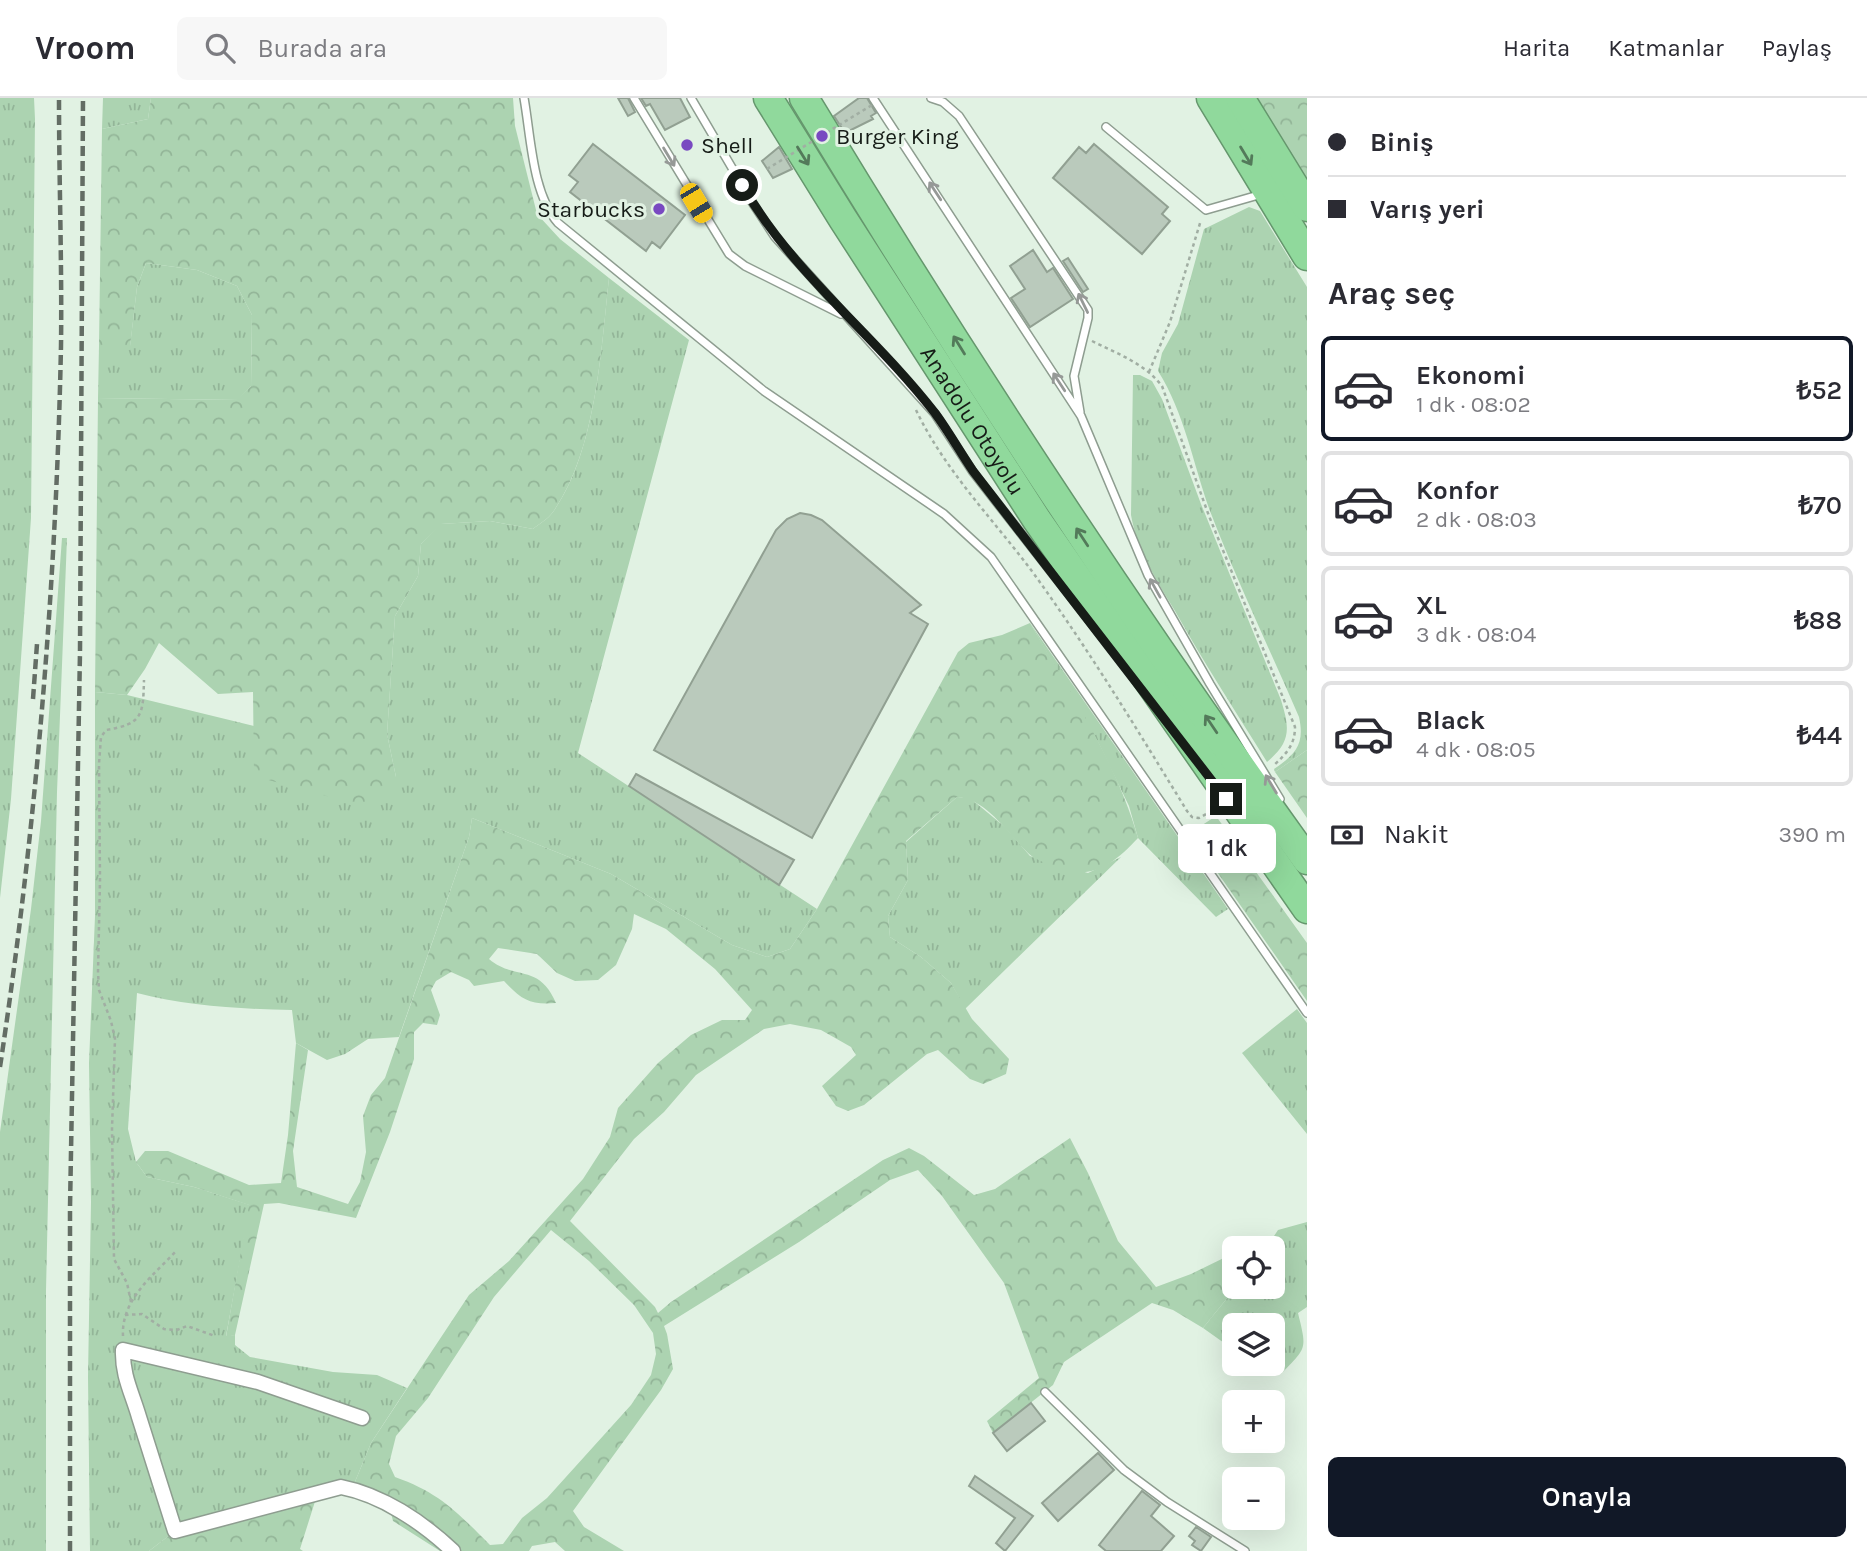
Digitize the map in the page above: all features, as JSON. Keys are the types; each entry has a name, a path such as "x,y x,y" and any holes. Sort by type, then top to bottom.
{"highway":[{"name":"Anadolu Otoyolu","path":"768,98 1037,520 1307,909"},
{"name":"Anadolu Otoyolu","path":"804,98 1079,533 1307,860"},
{"path":"1211,98 1307,256"},
{"path":"1240,98 1307,207"}],"street":[{"path":"362,1418 258,1382 123,1350 122,1367 126,1382 175,1531 341,1486 366,1492 396,1509 453,1551"}],"lane":[{"path":"524,98 544,204 558,223 764,391 935,507 964,530 991,558 1017,591 1307,1013"},
{"path":"634,98 730,254 746,266 846,317"},
{"path":"691,98 775,237 935,414 973,471 1108,645"},
{"path":"931,98 943,102 959,116 1088,310 1074,376 1081,416"},
{"path":"873,102 1081,416 1148,575 1286,809"},
{"path":"1106,127 1206,210 1268,193"},
{"path":"1158,710 1259,841"},
{"path":"1045,1392 1124,1470 1167,1502 1244,1551"}],"path":[{"path":"767,169 873,102"},
{"path":"1149,372 1170,322 1202,219"},
{"path":"1083,337 1137,362 1162,386 1209,516 1295,727 1295,739 1289,750 1273,766"},
{"path":"913,403 945,461 1007,538 1080,642 1186,811 1192,817 1199,818 1210,812"},
{"path":"131,1302 127,1283 114,1259 112,1129 115,1039 99,990 99,764 101,737 106,730 135,722 141,713 144,680"},
{"path":"123,1350 122,1327 131,1302 177,1250"},
{"path":"125,1315 142,1314 164,1329 187,1326 215,1336"}],"green space":[{"path":"0,98 34,98 35,119 31,518 11,799 0,898"},
{"path":"103,98 151,98 148,119 102,129"},
{"path":"151,98 513,98 515,126 537,214 560,239 609,278 599,368 588,430 579,460 553,512 533,529 490,521 441,524 421,544 418,576 395,616 387,734 396,777 377,810 254,776 253,692 218,694 159,643 127,695 95,692 98,398 237,400 251,386 252,315 237,286 197,270 146,263 137,287 130,347 99,346 102,129 148,119"},
{"path":"1257,98 1307,98 1307,180"},
{"path":"1249,207 1260,211 1307,287 1307,750 1275,772 1274,769 1297,748 1301,734 1299,717 1220,537 1182,422 1158,371 1162,353 1178,324 1204,229"},
{"path":"146,263 197,270 237,286 252,315 251,386 238,400 98,398 99,346 130,346 137,287"},
{"path":"609,278 689,340 578,753 817,909 790,949 767,957 732,945 611,874 472,818 469,837 399,1037 368,1039 345,1054 327,1060 296,1043 292,1010 214,1006 137,993 128,1129 136,1162 147,1177 194,1187 250,1205 226,1336 235,1335 235,1345 250,1357 333,1372 377,1375 407,1388 371,1443 352,1489 175,1531 149,1551 90,1551 89,1063 95,916 95,692 127,695 254,726 255,776 396,777 387,734 395,616 418,576 421,544 440,524 490,521 533,529 553,512 567,488 588,431 599,368"},
{"path":"1133,375 1140,375 1152,381 1162,399 1201,504 1281,700 1286,719 1286,734 1281,748 1267,762 1161,588 1138,541 1131,515"},
{"path":"62,538 67,538 57,792 46,1291 46,1551 0,1551 0,1132 41,821"},
{"path":"1030,623 1228,909 1216,917 1138,838 1129,806 1099,744"},
{"path":"1030,623 1105,754 1129,809 1138,838 1118,857 1097,869 1086,872 1061,870 1030,855 978,804 957,797 906,841 908,880 888,916 890,937 921,957 951,983 972,1019 1009,1059 1006,1074 983,1084 970,1079 938,1050 927,1054 864,1105 848,1111 836,1106 822,1086 856,1055 851,1047 821,1030 790,1024 764,1029 696,1075 664,1112 634,1139 570,1221 658,1313 883,1160 909,1148 924,1156 974,1195 995,1189 1070,1138 1118,1241 1156,1287 1222,1259 1222,1299 1226,1299 1203,1328 1173,1310 1152,1303 1064,1362 1053,1385 993,1433 987,1421 1039,1378 1004,1283 942,1196 918,1170 890,1180 799,1242 664,1326 673,1369 661,1390 573,1511 584,1527 624,1551 565,1551 555,1542 532,1546 529,1551 440,1551 393,1521 389,1505 352,1489 371,1443 469,1295 509,1261 583,1179 610,1137 618,1108 658,1063 691,1035 722,1020 745,1020 752,1010 715,969 666,929 634,914 632,929 616,965 598,980 575,981 557,973 537,954 498,948 489,959 508,970 526,974 542,982 556,1003 527,1000 504,981 474,986 469,980 451,972 436,981 431,990 440,1015 437,1025 423,1023 414,1032 414,1059 390,1132 356,1218 279,1203 264,1204 235,1335 226,1337 249,1205 194,1187 147,1177 136,1162 145,1151 168,1151 249,1185 281,1183 296,1043 308,1050 293,1151 297,1187 348,1204 360,1182 366,1152 363,1116 371,1095 385,1078 469,837 472,818 611,874 732,945 767,957 790,949 817,909 958,652 969,643 1002,635","holes":["551,1230 589,1261 634,1305 653,1333 656,1354 651,1375 631,1405 547,1498 522,1518 503,1544 490,1545 436,1497 395,1477 389,1464 396,1436 428,1398 494,1297"]},
{"path":"1307,750 1307,818 1275,772"},
{"path":"957,797 970,798 1005,827 1030,856 1088,873 1121,857 965,1009 951,983 921,957 890,937 888,916 908,880 906,842"},
{"path":"1216,816 1307,943 1307,1001 1190,833"},
{"path":"1297,1009 1307,1023 1307,1134 1242,1053"},
{"path":"1307,1222 1307,1307 1298,1313 1303,1347 1285,1370 1285,1313 1222,1313 1222,1341 1203,1328 1226,1299 1285,1299 1285,1236 1274,1236 1278,1230"},
{"path":"318,1492 300,1549 303,1551 149,1551 175,1531"}],"building":[{"path":"618,98 628,98 635,112 628,116"},
{"path":"641,98 680,98 690,117 665,130 650,104 646,106"},
{"path":"859,98 867,98 876,113 871,116 873,119 845,133 834,116"},
{"path":"593,144 685,215 660,248 652,242 646,251 570,192 578,182 569,175"},
{"path":"1094,144 1168,207 1162,214 1170,221 1142,254 1053,178 1079,147 1086,153"},
{"path":"779,147 792,169 773,178 762,161"},
{"path":"1033,250 1047,272 1053,268 1073,299 1030,327 1011,298 1025,289 1010,266"},
{"path":"1068,258 1088,289 1083,292 1063,261"},
{"path":"800,513 822,520 921,605 910,613 928,624 812,838 654,750 776,530 787,519"},
{"path":"636,774 794,860 779,885 629,786"},
{"path":"1031,1403 1045,1421 1007,1451 993,1433"},
{"path":"1098,1453 1114,1470 1058,1521 1042,1503"},
{"path":"975,1476 1033,1516 1005,1551 996,1543 1015,1518 969,1486"},
{"path":"1142,1491 1160,1505 1151,1516 1174,1536 1161,1551 1106,1551 1099,1545"},
{"path":"1196,1527 1211,1537 1201,1551 1192,1545 1195,1541 1189,1536"}],"railway":[{"path":"0,1067 34,797 49,617 61,346 59,98"},
{"path":"70,1551 70,1208 80,652 83,98"},
{"path":"33,699 37,644"}],"place":[{"name":"Burger King","path":"822,136"},
{"name":"Shell","path":"687,145"},
{"name":"Starbucks","path":"659,209"}],"route":[{"path":"742,185 775,237 797,264 935,414 973,471 1226,799"}]}
